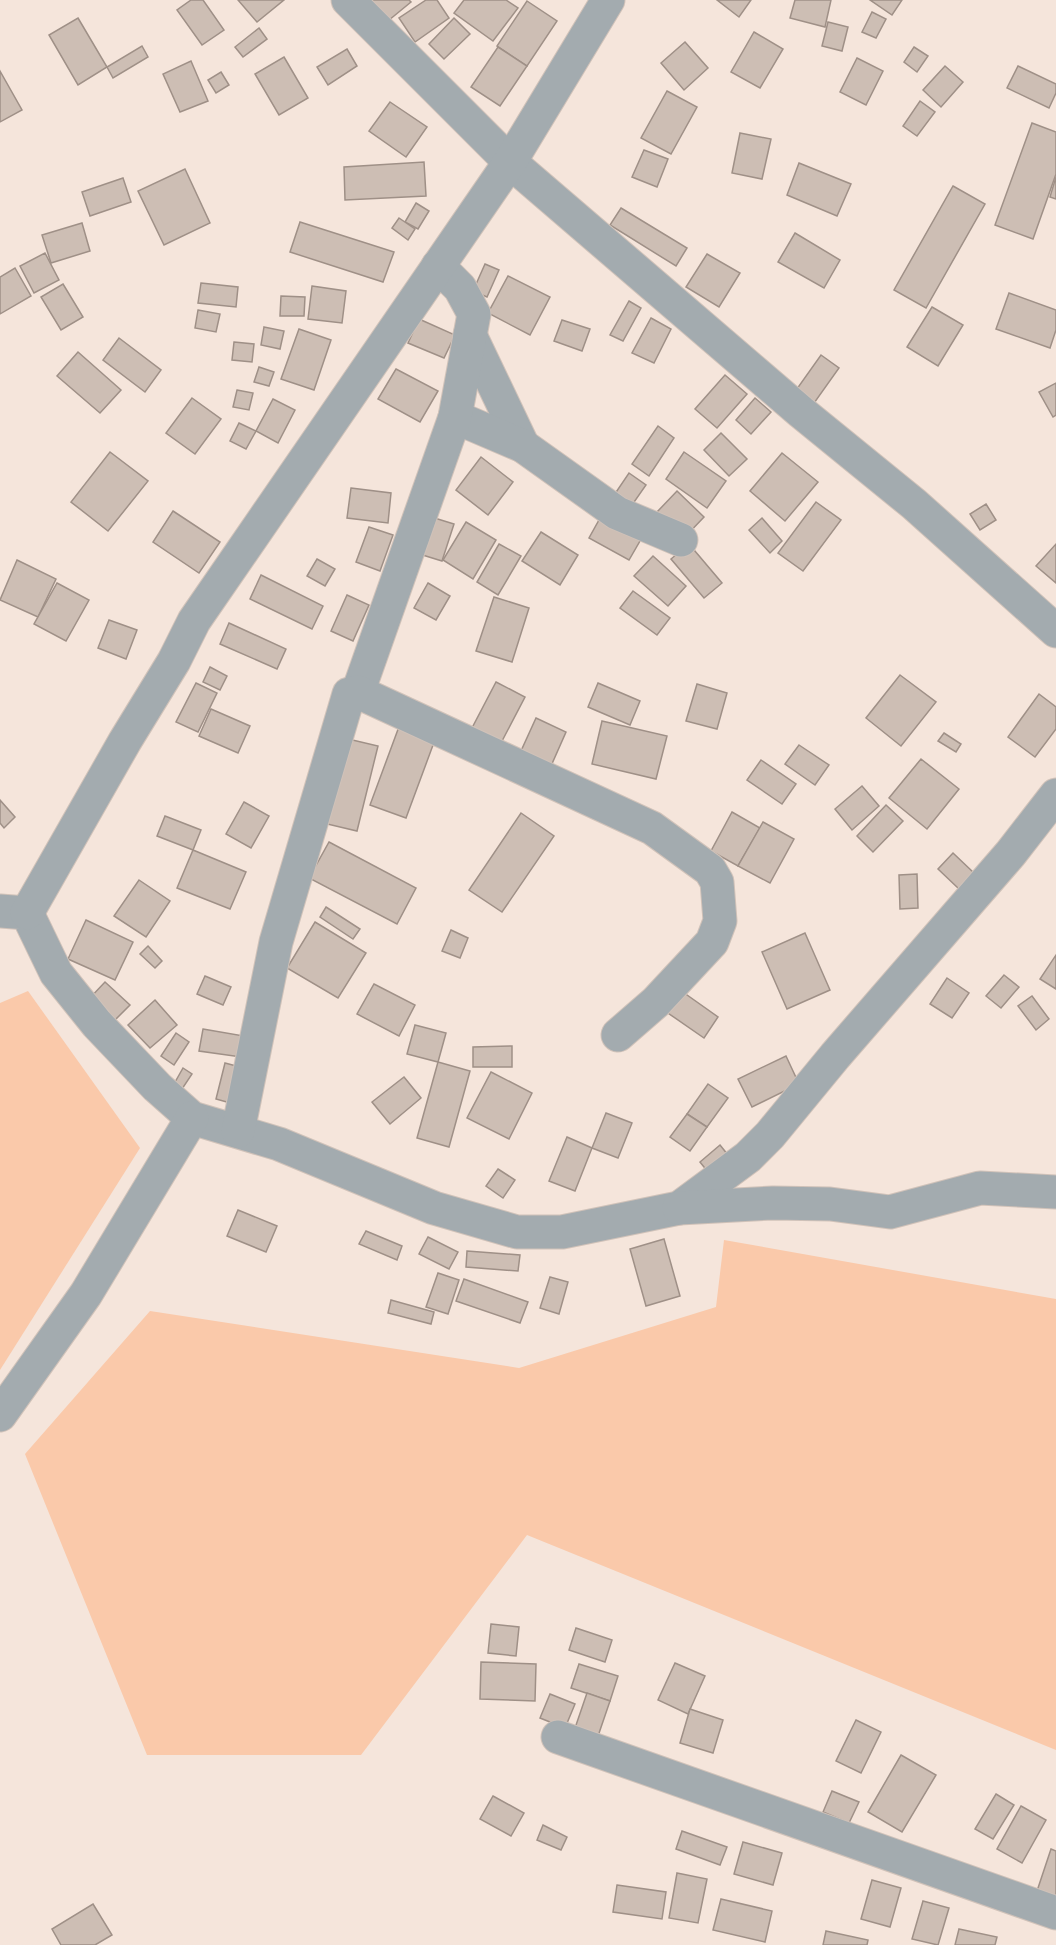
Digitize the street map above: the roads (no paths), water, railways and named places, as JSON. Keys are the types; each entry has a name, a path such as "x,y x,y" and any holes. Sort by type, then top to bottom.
{"street":[{"path":"348,0 510,162 809,419 914,504 1056,632"},
{"path":"608,0 510,162 194,621 174,661 13,912 56,973 77,998 157,1087 192,1118 279,1144 434,1208 517,1232 562,1232 679,1208 773,1203 830,1204 890,1212 980,1188 1056,1192"},
{"path":"238,1131 276,942 347,697 358,692 455,417 474,314 469,300 438,266"},
{"path":"470,335 523,446"},
{"path":"455,417 523,446 617,513 681,540"},
{"path":"358,692 652,828 710,870 717,882 720,921 712,942 656,1002 618,1035"},
{"path":"679,1208 748,1157 770,1136 835,1056 1011,853 1056,795"},
{"path":"0,1415 86,1294 192,1118"},
{"path":"558,1737 1056,1913"}]}
